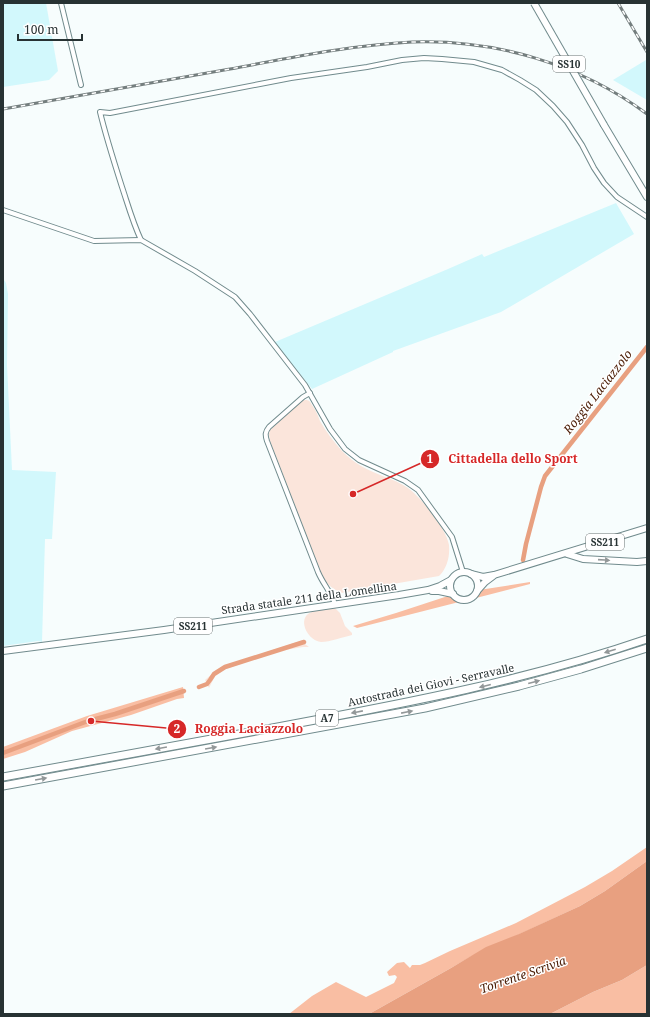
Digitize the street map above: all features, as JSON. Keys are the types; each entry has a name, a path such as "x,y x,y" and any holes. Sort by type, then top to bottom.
{"highway":[{"name":"Autostrada dei Giovi - Serravalle","path":"3,777 418,701 506,680 647,639"},
{"name":"Autostrada dei Giovi - Serravalle","path":"3,786 440,705 548,678 647,648"}],"main road":[{"name":"SS10","path":"534,3 647,197"},
{"name":"Strada statale 211 della Lomellina","path":"3,651 164,630 428,590 451,580 457,573 463,572 483,577 494,575 646,529"},
{"path":"565,554 583,558 637,562 647,561"},
{"path":"471,574 477,580 477,591"},
{"name":"Strada statale 211 della Lomellina","path":"428,590 453,594 460,599 466,600 472,597 485,582 494,575"},
{"path":"451,580 450,586 453,594"}],"street":[{"path":"61,3 81,85"},
{"path":"141,240 127,203 100,112 110,112 291,78 402,60 424,58 474,62 502,70 536,90 567,122 582,145 594,168 617,197 647,217"},
{"path":"3,210 94,241 141,240 202,275 235,297 300,379 310,393 336,438 352,455 359,460 405,481 418,490 452,537 463,572"},
{"path":"310,393 303,397 269,427 266,436 318,572 335,604"}],"shaded area":[{"path":"3,3 46,3 58,71 49,80 3,87"},
{"path":"646,60 647,62 647,100 613,80"},
{"path":"616,203 634,234 501,312 393,351 312,389 275,342 482,254 484,257"},
{"path":"3,278 6,283 8,294 7,365 12,470 56,472 52,539 45,539 42,642 38,641 3,646"},
{"path":"305,400 311,403 327,433 339,448 356,463 408,488 433,514 444,531 449,545 447,562 439,576 341,593 327,583 321,573 270,441 269,434 270,430 301,401"},
{"path":"530,582 530,584 476,598 479,590"},
{"path":"451,595 459,602 357,628 353,626 396,613"},
{"path":"335,608 340,613 345,626 352,633 352,635 325,642 317,641 312,638 306,631 304,622 305,617 313,612"},
{"path":"303,640 309,647 279,651 223,670 215,676 209,688 205,680 221,667"},
{"path":"183,687 184,698 131,715 72,731 25,752 3,759 3,747 87,716"},
{"path":"647,847 647,861 605,891 580,906 470,957 369,1014 289,1014 312,996 336,982 366,997 394,983 397,977 395,975 389,976 387,972 397,963 404,962 410,968 412,965 420,965 516,923 585,887"},
{"path":"647,965 647,1014 550,1014 593,992 622,980"}],"water":[{"name":"Torrente Scrivia","path":"647,861 647,965 622,980 593,992 550,1014 369,1014 486,947 519,934 580,906 605,891"}],"waterway":[{"name":"Roggia Laciazzolo","path":"523,560 545,476 647,347"},
{"name":"Roggia Laciazzolo","path":"199,687 207,684 214,674 225,667 304,642"},
{"name":"Roggia Laciazzolo","path":"3,753 88,721 115,714 184,691"}],"railway":[{"path":"618,3 647,52"},
{"path":"3,109 343,49 412,42 443,42 505,50 536,58 565,68 594,81 621,96 647,114"}],"place":[{"name":"Cittadella dello Sport","path":"353,494"},
{"name":"Roggia Laciazzolo","path":"91,721"}]}
